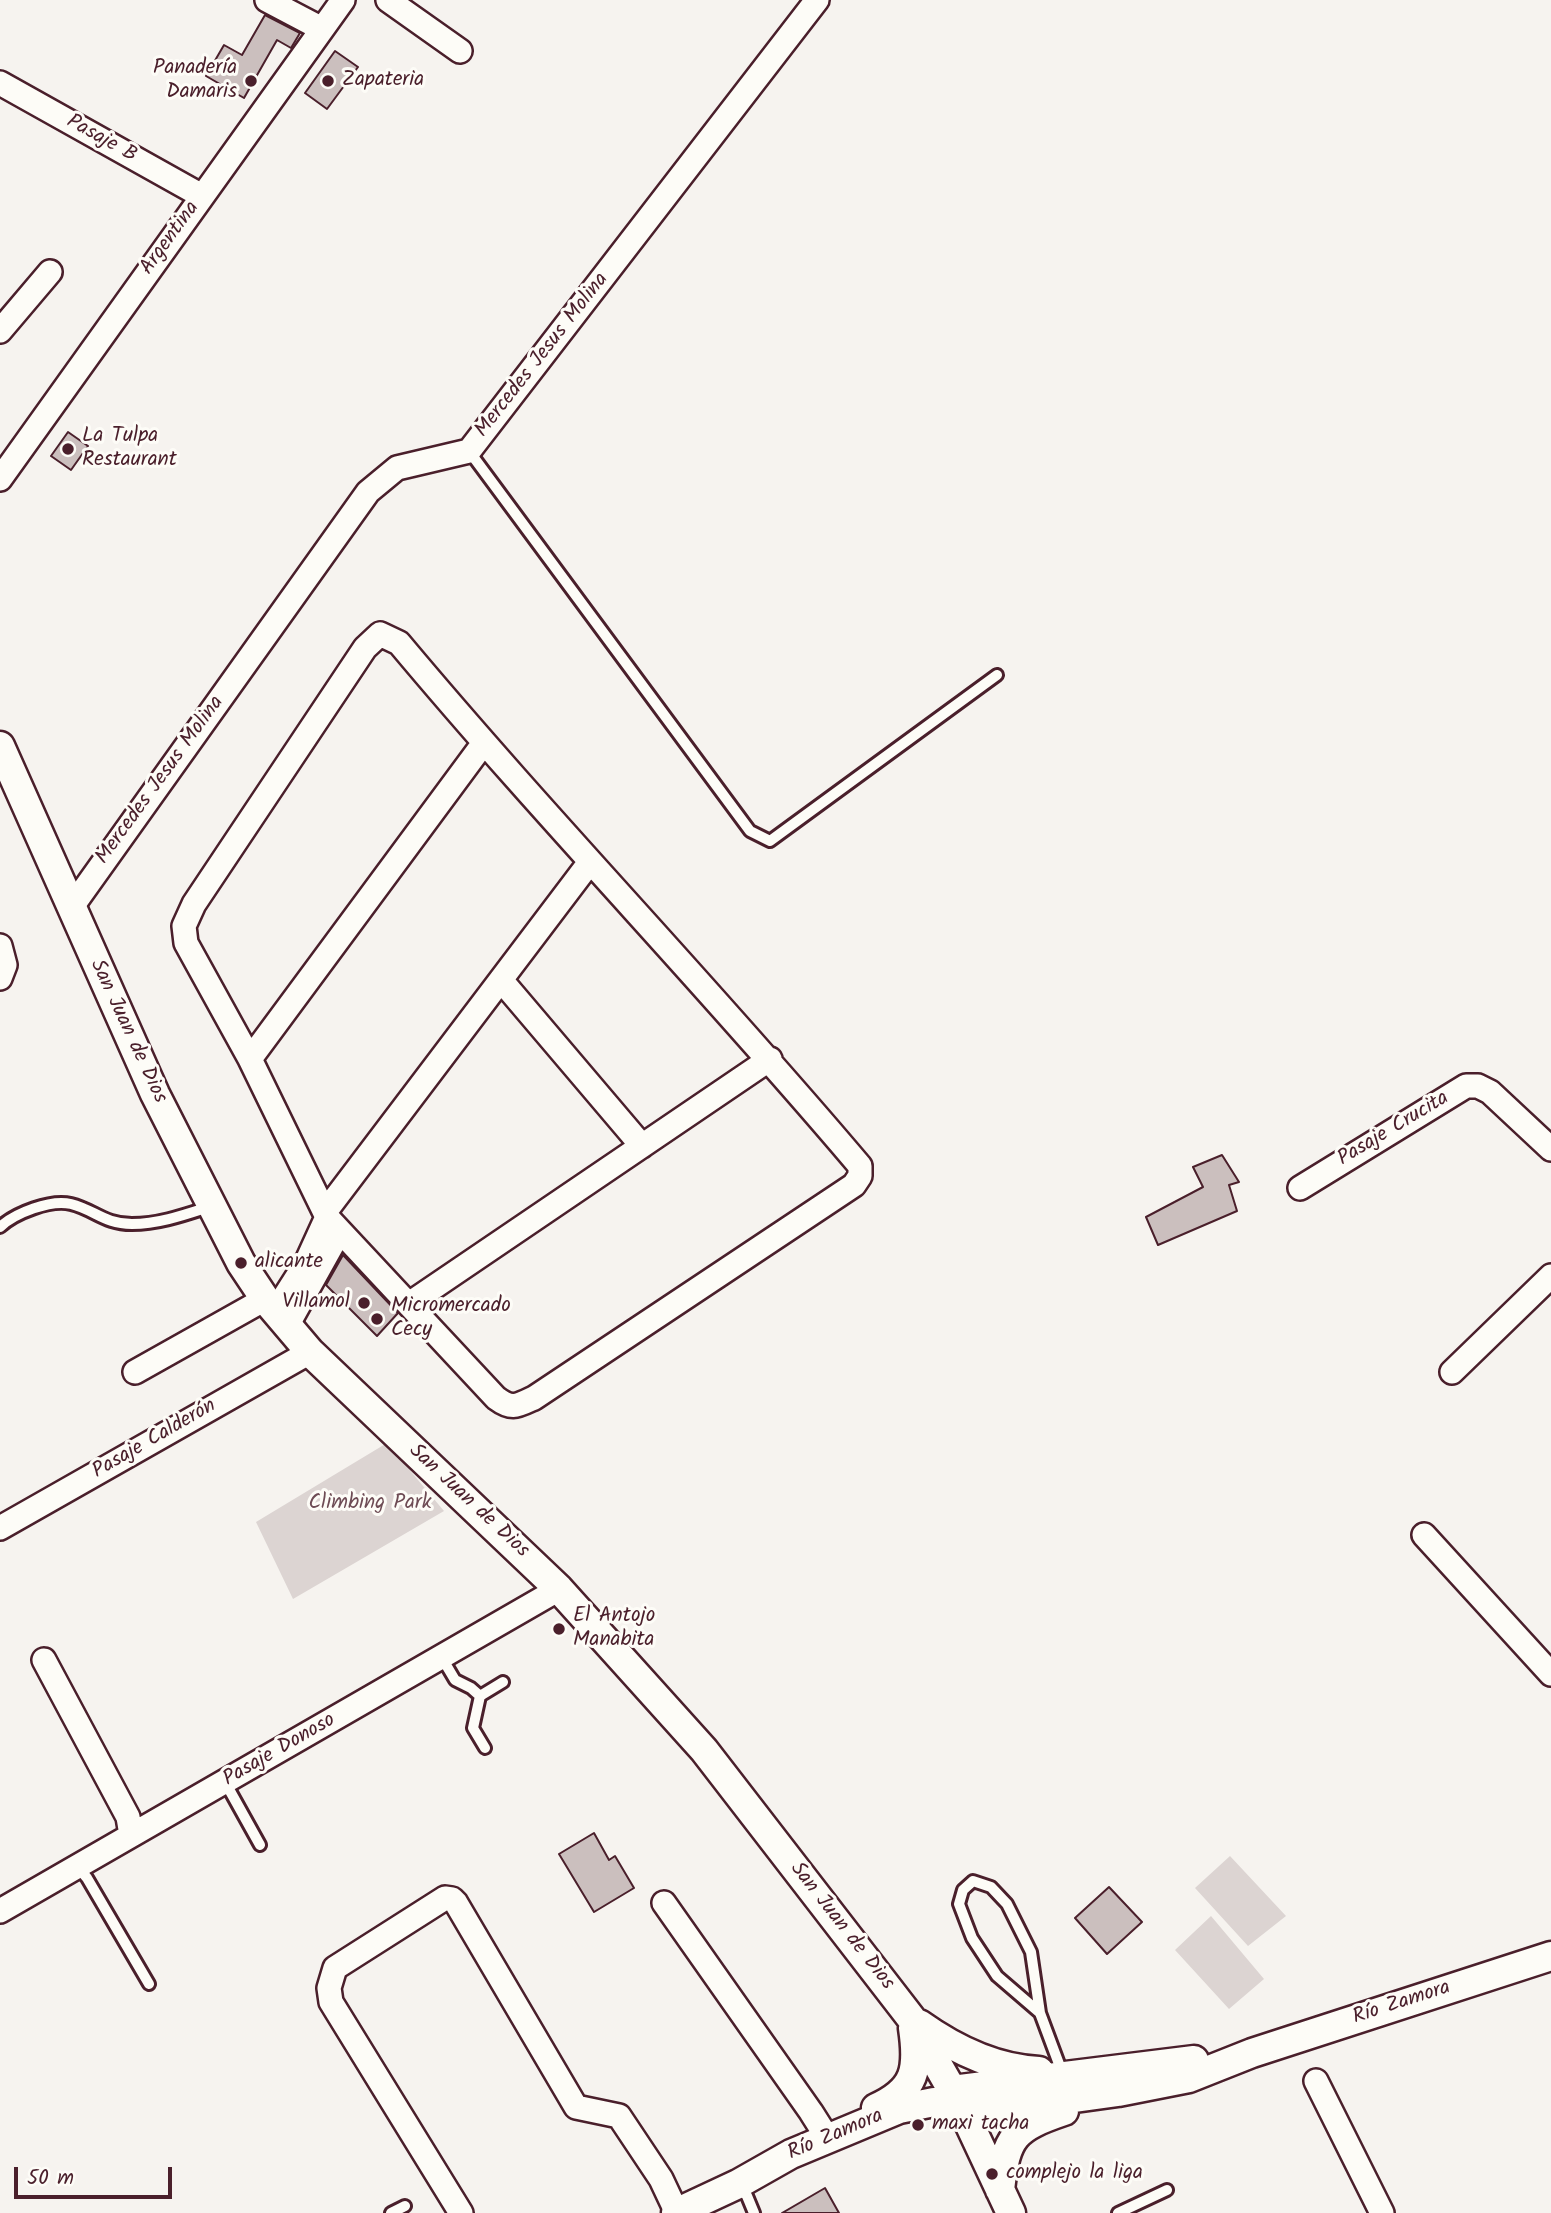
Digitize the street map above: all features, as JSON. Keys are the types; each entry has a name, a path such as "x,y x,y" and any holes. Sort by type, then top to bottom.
{"street":[{"path":"267,0 322,29"},
{"name":"Argentina","path":"0,480 344,0"},
{"path":"388,0 460,51"},
{"name":"Mercedes Jesus Molina","path":"71,908 368,492 397,467 469,451 817,0"},
{"name":"Pasaje B","path":"0,83 202,196"},
{"path":"0,331 50,272"},
{"path":"380,634 399,643 484,744 590,862 770,1059 860,1166 860,1176 854,1185 546,1390 516,1406 507,1406 496,1398 331,1220 250,1059 186,943 184,926 194,904 365,648 380,634"},
{"path":"250,1059 484,744"},
{"name":"San Juan de Dios","path":"0,746 155,1094 241,1263 276,1312 310,1352 559,1589 704,1750 911,2018 956,2097 1005,2201"},
{"path":"135,1372 276,1312 331,1220 501,980 590,862"},
{"path":"0,946 5,965 0,978"},
{"path":"501,980 642,1146"},
{"path":"409,1304 770,1059"},
{"name":"Pasaje Crucita","path":"1300,1188 1466,1086 1478,1086 1490,1092 1551,1149"},
{"path":"1452,1372 1551,1276"},
{"name":"Pasaje Calderón","path":"0,1528 310,1352"},
{"path":"1424,1535 1551,1674"},
{"name":"Pasaje Donoso","path":"0,1912 559,1589"},
{"path":"44,1660 128,1817 131,1835"},
{"path":"461,2213 331,2002 329,1988 335,1968 445,1898 456,1903 576,2107 618,2116 661,2179 677,2213"},
{"path":"664,1903 823,2131"},
{"name":"Río Zamora","path":"956,2097 990,2108 1010,2107 1118,2092 1189,2078 1252,2053 1551,1956"},
{"path":"911,2018 945,2042 968,2054 1018,2068 1075,2072"},
{"path":"791,2154 800,2141 884,2104 904,2091 913,2076 917,2054 911,2018"},
{"name":"Río Zamora","path":"677,2213 738,2184 791,2154 899,2109 1075,2072 1252,2053"},
{"path":"1315,2081 1382,2213"},
{"path":"1005,2201 1005,2154 1015,2135 1031,2122 1118,2092"},
{"path":"899,2109 944,2116 976,2137"}],"lane":[{"path":"469,451 751,831 770,841 997,675"},
{"path":"0,1227 11,1217 45,1205 70,1204 109,1222 134,1224 166,1220 212,1206"},
{"path":"442,1658 455,1681 471,1688 480,1696"},
{"path":"485,1748 473,1728 480,1696 503,1682"},
{"path":"225,1782 260,1844"},
{"path":"77,1866 87,1878 149,1984"},
{"path":"1040,2013 1031,1952 1007,1904 991,1887 973,1881 963,1890 959,1904 972,1938 996,1976 1040,2013 1075,2072"},
{"path":"738,2184 754,2213"},
{"path":"1118,2213 1167,2190"},
{"path":"391,2213 405,2206"}],"green space":[{"name":"Climbing Park","path":"387,1443 444,1511 293,1599 256,1522"},
{"path":"1230,1856 1286,1916 1248,1946 1195,1888"},
{"path":"1211,1916 1264,1979 1229,2009 1175,1950"}],"building":[{"path":"265,15 300,33 291,48 277,40 244,98 206,76 224,45 242,55"},
{"path":"335,51 358,67 327,109 305,93"},
{"path":"68,432 88,446 71,470 51,456"},
{"path":"1222,1155 1239,1182 1229,1185 1237,1211 1158,1245 1146,1217 1203,1187 1193,1167"},
{"path":"343,1255 398,1313 377,1336 326,1285"},
{"path":"594,1833 609,1860 615,1856 634,1888 594,1912 559,1854"},
{"path":"1109,1887 1142,1922 1107,1954 1075,1918"},
{"path":"825,2188 839,2213 782,2213"}],"place":[{"name":"Panadería Damaris","path":"251,81"},
{"name":"Zapateria","path":"328,81"},
{"name":"La Tulpa Restaurant","path":"68,449"},
{"name":"alicante","path":"241,1263"},
{"name":"Villamol","path":"364,1303"},
{"name":"Micromercado Cecy","path":"377,1319"},
{"name":"El Antojo Manabita","path":"559,1629"},
{"name":"maxi tacha","path":"918,2125"},
{"name":"complejo la liga","path":"992,2174"}]}
